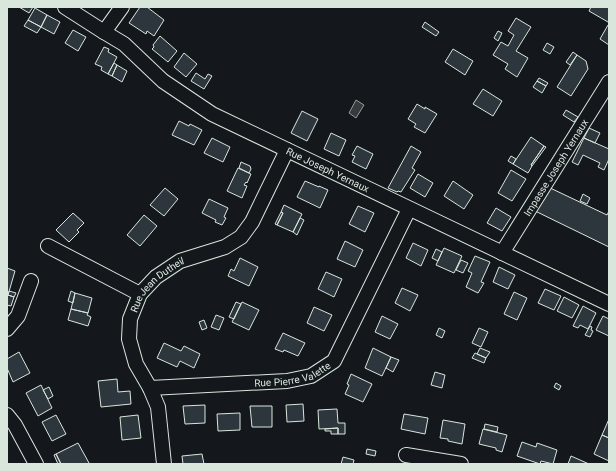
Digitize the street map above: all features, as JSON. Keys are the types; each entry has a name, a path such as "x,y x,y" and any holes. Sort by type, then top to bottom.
{"street":[{"name":"Rue Joseph Yernaux","path":"65,7 124,44 163,81 212,114 609,304"},
{"path":"104,32 122,7"},
{"name":"Impasse Joseph Yernaux","path":"502,253 609,82"},
{"name":"Rue Jean Dutheil","path":"164,464 158,407 150,388 136,364 129,339 130,319 140,294 156,276 180,261 225,247 241,237 252,222 287,150"},
{"name":"Rue Pierre Valette","path":"150,388 287,381 311,376 334,361 409,209"},
{"path":"48,246 140,294"},
{"path":"7,329 18,316 31,281"},
{"path":"7,415 15,425 36,464"},
{"path":"406,455 461,464"}],"shaded area":[{"path":"356,100 364,105 356,118 349,113"}],"building":[{"path":"19,7 33,7 29,13"},
{"path":"140,7 147,7 164,20 154,36 147,31 146,34 129,23"},
{"path":"591,7 609,7 609,21 608,22 589,11"},
{"path":"35,8 47,15 41,27 28,20"},
{"path":"47,15 60,22 54,34 41,27"},
{"path":"516,18 531,27 516,51 528,58 517,77 505,69 508,64 493,55 501,42 508,46 514,35 508,31"},
{"path":"28,20 41,27 37,33 24,26"},
{"path":"425,22 439,32 436,36 422,27"},
{"path":"608,25 609,26 609,45 600,39"},
{"path":"73,30 86,37 78,51 65,43"},
{"path":"498,31 502,33 498,41 494,38"},
{"path":"160,36 177,51 168,62 152,49 154,47 153,45"},
{"path":"547,43 554,47 550,54 543,50"},
{"path":"104,47 109,49 108,52 117,57 108,74 101,70 102,67 95,64"},
{"path":"453,49 473,61 465,75 445,62"},
{"path":"573,52 577,55 570,65 566,62"},
{"path":"184,53 197,64 186,77 174,67"},
{"path":"577,55 586,61 588,69 571,96 557,87"},
{"path":"114,63 117,65 112,76 108,74"},
{"path":"117,65 127,71 122,82 112,76"},
{"path":"196,73 205,79 208,74 212,76 204,89 191,81"},
{"path":"539,78 548,83 546,86 537,81"},
{"path":"537,81 546,86 542,93 533,87"},
{"path":"483,89 502,101 493,116 473,104"},
{"path":"417,104 437,114 425,133 414,127 416,124 408,119"},
{"path":"566,110 578,117 574,122 563,115"},
{"path":"302,111 318,119 307,141 291,133"},
{"path":"179,121 189,126 190,124 202,130 194,145 172,135"},
{"path":"589,128 600,133 595,143 584,138"},
{"path":"331,133 346,140 339,156 324,149"},
{"path":"531,137 544,146 531,165 532,166 528,173 513,164"},
{"path":"212,138 230,147 223,162 204,153"},
{"path":"584,138 609,149 609,159 604,170 598,167 600,163 583,155 578,165 572,162"},
{"path":"357,146 373,154 366,169 352,162 355,156 352,155"},
{"path":"411,146 421,152 412,168 415,170 401,192 397,192 388,188"},
{"path":"544,146 546,147 532,166 531,165"},
{"path":"511,156 516,159 513,164 508,161"},
{"path":"241,162 250,166 251,169 249,173 239,168"},
{"path":"238,168 251,174 247,183 246,182 244,185 247,186 242,198 227,191"},
{"path":"511,170 526,179 512,201 498,193"},
{"path":"418,174 433,183 425,197 410,188"},
{"path":"305,181 328,190 320,208 297,197"},
{"path":"453,181 473,195 464,209 444,196"},
{"path":"546,186 607,215 609,211 609,247 531,209"},
{"path":"165,188 178,199 164,216 150,205"},
{"path":"583,194 590,198 587,204 580,201"},
{"path":"209,199 228,208 224,217 226,218 222,225 215,222 216,220 202,213"},
{"path":"284,205 302,214 293,232 277,225 283,213 281,212"},
{"path":"358,206 374,213 365,232 349,224"},
{"path":"496,208 511,217 502,231 487,223"},
{"path":"281,212 283,213 277,225 275,224"},
{"path":"73,213 84,223 77,230 79,232 69,242 56,230"},
{"path":"144,215 157,226 140,246 127,235"},
{"path":"300,218 304,220 297,235 293,232"},
{"path":"345,241 363,250 355,267 337,259"},
{"path":"413,243 428,250 421,266 406,258"},
{"path":"444,248 462,256 454,273 436,265"},
{"path":"436,249 442,252 438,261 432,258"},
{"path":"475,256 490,262 481,282 484,283 478,293 466,287 472,273 468,271"},
{"path":"240,258 258,267 249,286 228,276 231,269 234,271"},
{"path":"461,260 468,263 463,273 456,270"},
{"path":"499,267 515,275 508,289 493,282"},
{"path":"7,268 15,271 8,295 14,297 11,306 7,305"},
{"path":"326,272 342,279 334,297 318,289"},
{"path":"402,288 418,295 410,311 395,303"},
{"path":"545,289 561,296 554,310 538,303"},
{"path":"9,291 16,293 14,297 8,295"},
{"path":"71,291 75,293 73,303 68,301"},
{"path":"514,292 527,298 517,320 504,314"},
{"path":"75,293 92,298 88,313 71,309"},
{"path":"564,297 579,305 572,318 557,311"},
{"path":"236,302 241,304 234,319 229,317"},
{"path":"242,302 259,310 249,330 232,322"},
{"path":"583,306 596,313 588,329 580,325 578,328 573,326"},
{"path":"314,307 332,315 324,331 307,323"},
{"path":"71,309 88,313 87,315 91,317 88,326 68,320"},
{"path":"216,315 224,318 219,330 211,327"},
{"path":"382,316 398,324 390,339 375,332"},
{"path":"603,316 609,319 609,336 596,330"},
{"path":"204,320 207,328 202,330 199,322"},
{"path":"590,326 592,327 591,330 593,331 590,337 585,335"},
{"path":"439,328 445,331 442,338 436,335"},
{"path":"479,328 488,332 481,347 472,343"},
{"path":"283,333 305,343 298,356 284,350 283,352 275,349"},
{"path":"164,343 181,351 184,346 200,354 194,368 180,361 177,367 157,358"},
{"path":"373,348 391,357 382,376 365,368"},
{"path":"480,348 490,352 486,358 477,354"},
{"path":"19,352 30,373 13,382 7,368 7,359"},
{"path":"475,353 486,358 484,363 472,358"},
{"path":"391,357 399,360 393,372 386,368"},
{"path":"435,372 445,375 442,388 431,385"},
{"path":"351,374 372,384 363,402 345,394 349,385 347,384"},
{"path":"117,379 118,392 130,391 131,404 101,407 98,381"},
{"path":"556,383 561,386 559,390 554,387"},
{"path":"41,385 52,408 38,416 26,393"},
{"path":"49,387 53,396 48,399 43,390"},
{"path":"303,404 304,421 287,422 286,405"},
{"path":"205,405 205,423 185,424 183,406"},
{"path":"250,406 272,406 272,427 252,427"},
{"path":"337,409 338,423 345,423 345,434 338,434 338,428 319,429 318,410"},
{"path":"240,413 240,430 218,431 217,414"},
{"path":"404,414 428,418 425,434 401,429"},
{"path":"56,415 66,434 52,441 42,422"},
{"path":"138,415 141,438 122,440 120,417"},
{"path":"609,419 609,438 602,435"},
{"path":"443,420 465,424 462,444 440,438"},
{"path":"485,424 498,427 497,432 484,429"},
{"path":"338,428 338,434 331,434 331,431 325,431 325,429"},
{"path":"483,429 507,435 502,452 496,450 496,448 479,444"},
{"path":"602,435 609,438 609,461 594,454"},
{"path":"522,442 536,447 537,443 557,450 553,464 541,461 540,464 517,456"},
{"path":"78,443 89,463 61,464 56,454"},
{"path":"367,449 376,451 375,456 366,454"},
{"path":"56,454 61,464 58,464 54,455"},
{"path":"202,454 204,464 183,464 182,456"},
{"path":"571,456 589,464 568,464"},
{"path":"343,457 354,460 353,464 341,464"}]}
